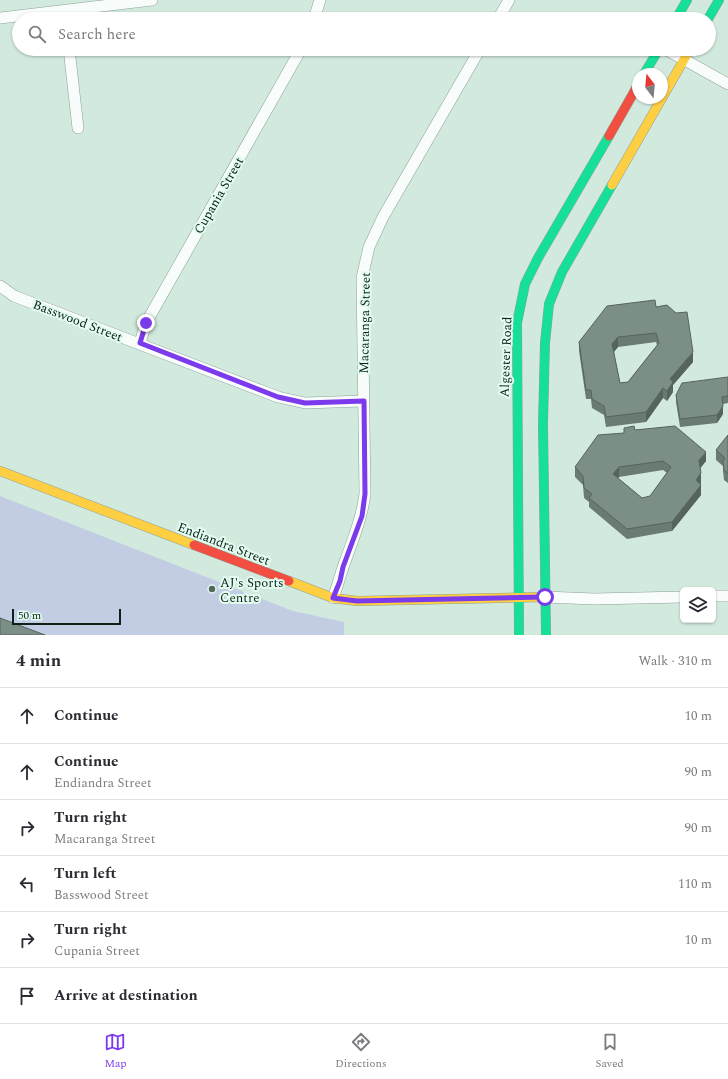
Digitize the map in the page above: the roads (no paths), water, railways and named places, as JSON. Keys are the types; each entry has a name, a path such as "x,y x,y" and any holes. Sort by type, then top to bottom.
{"main road":[{"path":"680,12 687,0"},
{"path":"712,12 719,0"},
{"path":"648,68 655,56"},
{"path":"668,87 686,56"},
{"name":"Algester Road","path":"519,635 517,323 525,284 538,258 632,95"},
{"path":"546,635 543,424 545,343 549,304 562,272 659,104"},
{"name":"Endiandra Street","path":"0,471 333,598 357,601 545,597"}],"street":[{"path":"82,12 152,0"},
{"path":"316,12 320,0"},
{"path":"502,12 509,0"},
{"path":"0,18 12,17"},
{"path":"70,56 78,128"},
{"name":"Cupania Street","path":"140,343 146,323 297,56"},
{"name":"Macaranga Street","path":"333,598 362,516 365,494 362,278 369,247 383,217 476,56"},
{"path":"678,56 728,84"},
{"name":"Basswood Street","path":"0,286 14,296 278,397 305,403 364,401"},
{"path":"716,596 728,596"},
{"path":"545,597 594,599 680,597"}],"place":[{"name":"AJ's Sports Centre","path":"212,589"}]}
